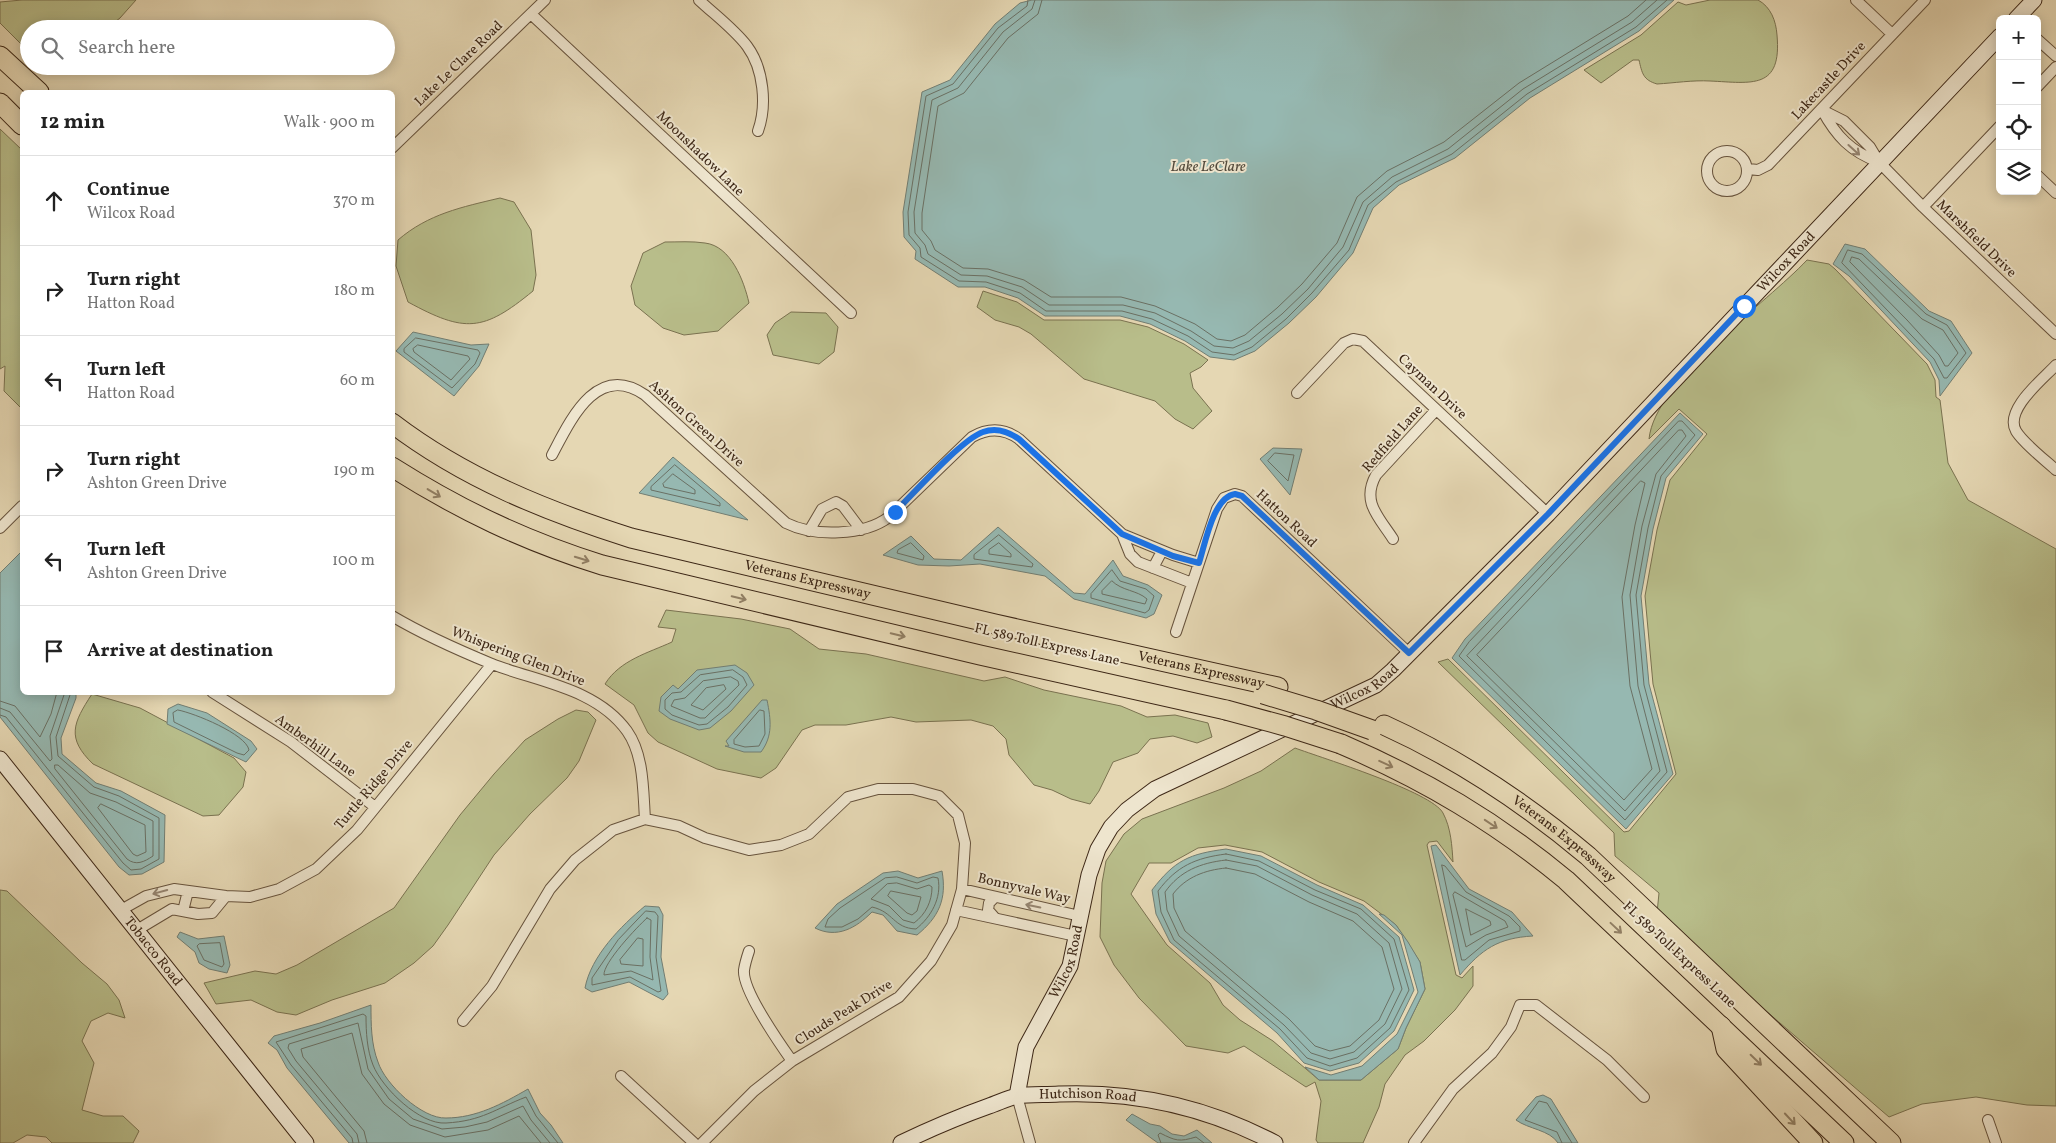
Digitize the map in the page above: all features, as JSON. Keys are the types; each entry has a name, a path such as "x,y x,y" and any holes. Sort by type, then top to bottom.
{"highway":[{"path":"0,56 20,74"},
{"path":"21,75 37,90"},
{"path":"0,103 20,123"},
{"name":"Veterans Expressway","path":"395,425 454,464 510,494 572,519 631,538 1341,708 1378,728 1439,752 1484,777 1542,818 1588,856 1891,1143"},
{"name":"FL 589 Toll Express Lane","path":"395,437 477,489 539,517 611,543 1270,691"},
{"path":"395,469 447,501 488,522 556,550 602,565 971,653 1226,710 1341,744 1412,776 1443,793 1524,846 1566,880 1844,1143"},
{"name":"FL 589 Toll Express Lane","path":"1378,728 1479,786 1517,811 1561,846 1877,1143"},
{"path":"1721,1026 1726,1050 1813,1143"},
{"path":"1867,1120 1884,1124 1905,1143"}],"street":[{"name":"Lake Le Clare Road","path":"395,145 545,0"},
{"path":"699,0 747,46 758,66 763,116 758,131"},
{"path":"1856,0 1892,34"},
{"name":"Lakecastle Drive","path":"1748,170 1758,170 1768,165 1925,0"},
{"path":"2020,15 2034,0"},
{"name":"Moonshadow Lane","path":"531,14 851,314"},
{"name":"Wilcox Road","path":"1017,1096 1026,1047 1070,966 1080,916 1098,848 1111,827 1127,810 1155,790 1376,685 1548,514 1996,40"},
{"path":"2041,43 2056,56"},
{"path":"2041,83 2056,67"},
{"name":"Marshfield Drive","path":"1822,110 1834,131 1861,156 1879,162 1922,207 2056,334"},
{"path":"1922,207 1996,134"},
{"path":"1723,151 1730,151 1742,157 1748,170 1747,176 1740,187 1728,192 1715,188 1708,177 1707,170 1712,158 1723,151"},
{"path":"2041,180 2056,193"},
{"name":"Cayman Drive","path":"1297,393 1344,343 1353,339 1363,341 1548,514"},
{"path":"2056,365 2016,408 2012,420 2016,432 2056,470"},
{"name":"Ashton Green Drive","path":"552,455 572,418 600,388 610,386 631,387 645,395 779,518 793,527 809,531 861,530 877,525 889,517 972,438 993,430 1007,432 1019,439 1122,534 1162,551 1199,563"},
{"name":"Redfield Lane","path":"1393,539 1369,501 1370,486 1376,475 1436,410"},
{"name":"Hatton Road","path":"1176,632 1220,503 1228,495 1242,496 1409,653"},
{"path":"809,531 822,509 836,502 842,506 861,530"},
{"path":"0,528 20,508"},
{"name":"Ashton Green Drive","path":"1122,534 1134,559 1192,583"},
{"path":"1153,568 1162,551"},
{"name":"Whispering Glen Drive","path":"395,618 444,643 492,664 572,690 604,707 627,731 640,760 645,819"},
{"name":"Turtle Ridge Drive","path":"121,910 146,896 174,889 226,896 250,897 278,889 316,869 357,830 492,664"},
{"name":"Amberhill Lane","path":"217,695 291,742 375,807"},
{"name":"Tobacco Road","path":"0,759 306,1143"},
{"name":"Clouds Peak Drive","path":"645,819 679,826 705,838 749,850 781,845 809,834 848,796 878,789 914,789 938,796 958,815 965,843 962,889 952,925 931,962 899,997 792,1061 754,1091 702,1143"},
{"path":"463,1021 492,986 550,889 574,860 613,830 645,819"},
{"name":"Bonnyvale Way","path":"962,889 1080,916"},
{"path":"183,911 188,891"},
{"path":"137,930 172,909 198,914 212,913 226,896"},
{"path":"994,918 988,910 989,903 995,898"},
{"path":"956,910 1076,936"},
{"path":"749,951 744,971 756,1003 772,1035 792,1061"},
{"path":"1414,1143 1453,1089 1492,1054 1510,1027 1520,1004 1536,1005 1607,1060 1644,1097"},
{"path":"621,1076 694,1143"},
{"name":"Hutchison Road","path":"901,1143 938,1125 1017,1096 1115,1094 1163,1101 1210,1114 1249,1129 1275,1143"},
{"path":"1017,1096 1030,1143"},
{"path":"1988,1120 1996,1143"}],"green space":[{"path":"22,0 136,0 117,20 20,20 20,43 0,23 0,2"},
{"path":"1710,0 1758,0 1766,6 1774,20 1777,35 1775,66 1769,74 1751,82 1697,81 1657,84 1646,78 1639,60 1633,60 1601,83 1584,70 1641,35 1678,2 1686,5"},
{"path":"0,129 20,148 20,407 4,391 5,366 0,369"},
{"path":"500,198 514,202 531,230 536,275 533,291 516,305 500,314 487,321 473,324 445,319 408,302 396,266 398,240 409,231 433,218 459,208"},
{"path":"665,242 705,243 722,251 740,275 749,303 718,331 684,335 663,328 635,305 631,286 643,253"},
{"path":"1807,260 1829,264 1835,269 1927,364 1935,380 1936,397 1940,400 1948,463 1968,500 2056,549 2056,1106 2027,1105 1976,1097 1922,1104 1889,1117 1686,942 1657,913 1659,893 1615,856 1614,833 1438,662 1448,659 1624,832 1629,831 1676,774 1653,684 1645,596 1657,530 1670,480 1707,434 1679,409 1649,439 1656,416 1671,392 1691,368"},
{"path":"983,291 1017,302 1044,320 1120,320 1148,327 1184,344 1208,360 1201,367 1190,373 1193,388 1212,411 1193,429 1175,419 1155,401 1084,379 1031,334 1019,327 995,320 977,307"},
{"path":"791,312 826,313 838,327 834,352 819,364 773,355 767,335 775,323"},
{"path":"666,610 741,619 790,629 819,649 866,654 984,681 1005,677 1044,690 1121,706 1147,717 1175,715 1208,723 1212,737 1197,743 1173,736 1150,739 1138,753 1113,762 1099,791 1090,804 1034,785 1009,755 1006,739 993,726 971,720 916,722 891,717 846,725 815,725 802,730 776,768 761,778 717,769 658,742 648,733 634,705 605,684 626,663 672,642 676,629 658,627"},
{"path":"91,695 140,708 234,758 246,772 243,787 219,815 203,816 93,764 84,755 76,738 75,730 80,714"},
{"path":"576,710 588,712 596,720 579,761 567,778 530,814 494,855 433,946 414,963 385,983 332,1000 296,1015 277,1012 251,1000 216,1004 204,983 255,971 276,974 297,965 394,908 460,815 525,740"},
{"path":"1295,748 1375,776 1419,795 1435,805 1443,813 1448,825 1452,843 1453,862 1437,841 1429,842 1427,845 1456,975 1462,978 1473,966 1473,986 1455,1010 1424,1041 1405,1055 1385,1084 1379,1107 1363,1143 1318,1143 1316,1140 1321,1101 1315,1082 1306,1087 1244,1046 1228,1053 1186,1046 1139,998 1114,965 1100,937 1102,883 1106,861 1124,834 1142,819 1224,788 1261,771","holes":["1225,845 1262,852 1319,882 1364,901 1396,925 1420,962 1425,989 1398,1049 1361,1080 1319,1080 1273,1041 1240,1020 1223,1005 1210,983 1167,945 1131,894 1149,863 1171,863 1198,848"]},
{"path":"0,890 7,891 82,963 107,984 119,1000 125,1018 108,1013 91,1021 82,1041 94,1063 82,1110 103,1116 123,1116 139,1131 133,1143 52,1143 46,1137 27,1135 13,1143 0,1143"}],"water":[{"name":"Lake LeClare","path":"1032,0 1674,0 1639,31 1530,98 1455,158 1399,185 1373,208 1353,253 1316,297 1289,323 1255,351 1234,360 1210,357 1185,341 1150,324 1120,316 1045,316 1018,298 985,287 958,287 915,259 916,251 904,237 903,212 922,92 950,80 995,24 1020,3"},
{"path":"1845,244 1865,249 1929,311 1951,321 1972,353 1940,396 1939,380 1930,362 1849,276 1833,264"},
{"path":"413,332 471,345 489,344 479,366 454,396 396,351"},
{"path":"1680,413 1703,434 1666,478 1653,529 1641,596 1649,684 1673,774 1626,829 1452,658 1465,639"},
{"path":"1273,448 1302,449 1290,495 1260,459"},
{"path":"673,457 748,520 639,493"},
{"path":"998,527 1074,593 1085,594 1113,560 1123,576 1148,585 1162,595 1154,614 1146,618 1074,599 1045,576 980,564 918,565 883,555 911,536 934,559 961,560"},
{"path":"20,553 20,695 76,695 61,738 62,754 96,783 121,791 165,815 164,862 142,874 129,875 119,867 0,717 0,573"},
{"path":"735,665 747,673 754,685 731,711 710,728 699,730 670,719 659,711 661,697 673,685 678,689 697,670"},
{"path":"762,700 767,700 770,728 768,740 761,752 744,752 725,746 729,746 726,741"},
{"path":"178,704 207,713 251,741 257,749 246,762 167,724 168,709"},
{"path":"1436,845 1469,889 1512,912 1533,936 1510,939 1492,946 1476,958 1460,975 1431,846"},
{"path":"1226,849 1261,856 1317,885 1363,905 1399,937 1414,990 1394,1031 1359,1063 1330,1071 1304,1063 1277,1033 1170,942 1156,914 1152,890 1168,872 1184,860 1202,853"},
{"path":"898,871 918,878 942,871 943,890 940,907 931,921 917,935 897,931 883,915 872,912 859,923 846,930 831,932 815,928 837,904 883,873"},
{"path":"645,906 659,907 663,915 661,957 668,994 663,1000 629,982 592,992 585,988 594,964 608,942"},
{"path":"1379,914 1384,915 1396,925 1408,942 1420,962 1425,989 1398,1049 1361,1080 1319,1080 1305,1067 1331,1075 1362,1066 1397,1034 1418,992 1402,935"},
{"path":"180,932 198,939 224,936 230,965 227,973 209,969 199,963 195,952 177,937"},
{"path":"371,1005 371,1027 378,1062 382,1071 396,1090 416,1107 436,1117 468,1116 508,1100 528,1089 540,1113 563,1143 349,1143 287,1068 277,1050 268,1043 274,1036 320,1023"},
{"path":"1543,1095 1551,1099 1578,1143 1558,1143 1550,1135 1516,1120 1536,1097"},
{"path":"1132,1114 1150,1124 1160,1126 1172,1134 1184,1136 1197,1130 1212,1143 1158,1143 1126,1120"}],"route":[{"path":"895,512 966,443 978,434 993,430 1013,434 1122,534 1173,556 1199,563 1220,503 1228,495 1235,494 1242,496 1409,653 1548,514 1744,306"}]}
